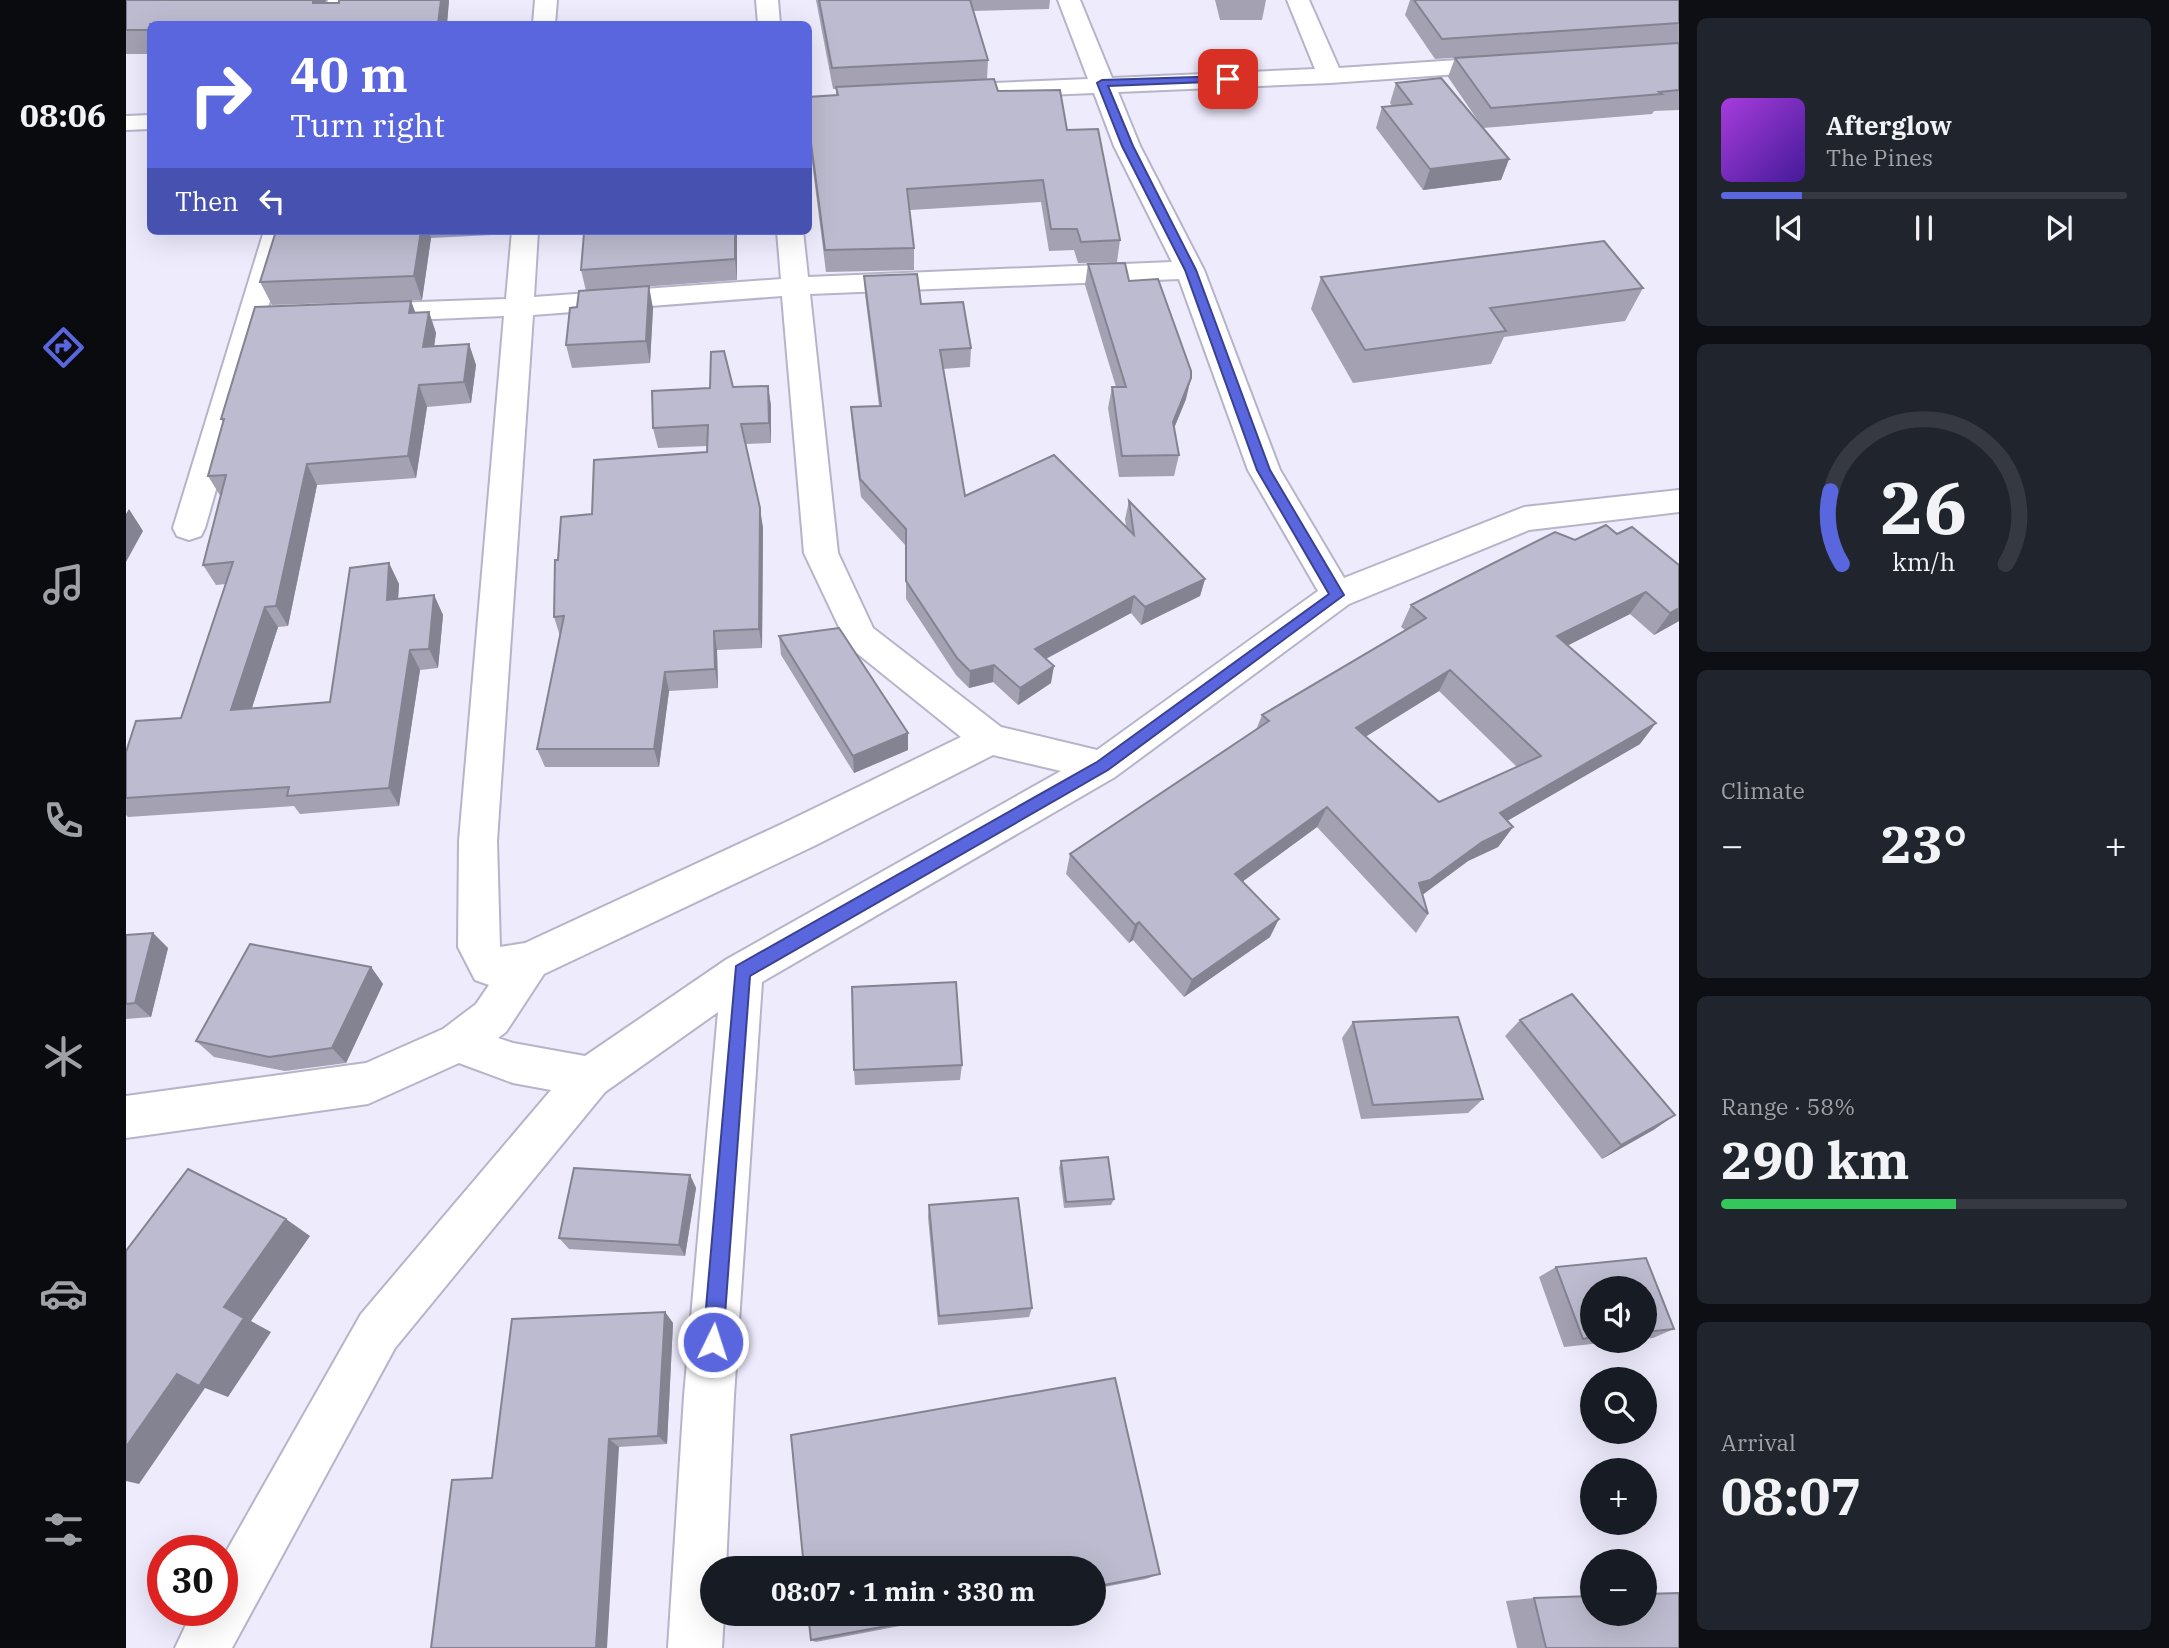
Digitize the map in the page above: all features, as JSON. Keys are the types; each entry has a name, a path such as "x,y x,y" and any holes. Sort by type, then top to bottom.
{"street":[{"path":"335,21 339,0"},
{"path":"544,21 546,0"},
{"path":"767,0 769,21"},
{"path":"1069,0 1127,146 1191,270 1264,470 1337,595"},
{"path":"1298,0 1330,76"},
{"path":"920,94 1102,83 1330,76 1525,62"},
{"path":"126,123 147,122"},
{"path":"190,528 263,317 276,235"},
{"path":"525,235 478,841 478,947 490,967 529,961 800,834 990,739"},
{"path":"790,235 821,553 860,637 990,739 1102,766"},
{"path":"344,314 519,307 796,286 1191,270"},
{"path":"202,1648 378,1331 590,1077 742,972 1102,766 1337,595 1524,519 1679,500"},
{"path":"126,1117 368,1083 457,1043 491,1018 529,961"},
{"path":"695,1648 709,1396 742,972"},
{"path":"457,1043 513,1062 590,1077"}],"building":[{"path":"126,0 313,0 313,3 339,3 339,0 441,0 438,21 147,21 147,30 126,30"},
{"path":"819,0 970,0 988,60 832,68"},
{"path":"1414,0 1679,0 1679,23 1442,39"},
{"path":"1679,43 1679,90 1659,92 1662,94 1491,108 1455,58"},
{"path":"1441,78 1509,159 1430,169 1382,107 1412,104 1396,83"},
{"path":"994,79 998,91 1060,90 1067,130 1098,129 1120,240 1081,242 1077,229 1051,229 1043,180 907,189 914,248 825,250 812,151 812,97 838,95 836,87"},
{"path":"275,235 420,235 414,276 260,282"},
{"path":"584,235 735,235 735,259 581,270"},
{"path":"1604,241 1643,288 1490,308 1506,331 1365,350 1321,277"},
{"path":"1125,263 1129,281 1158,279 1191,371 1191,378 1173,422 1179,455 1122,456 1112,387 1126,387 1088,264"},
{"path":"917,274 921,304 963,302 971,348 940,350 965,496 1054,455 1134,535 1129,501 1205,579 1145,607 1134,596 1035,649 1054,666 1020,688 994,665 970,671 957,658 906,581 906,529 860,479 851,407 881,406 864,276"},
{"path":"649,286 646,341 566,345 570,308 577,307 579,291"},
{"path":"411,301 409,313 429,312 423,347 469,344 464,382 419,385 408,456 307,464 276,606 265,607 231,710 330,702 350,568 389,563 387,600 434,595 429,649 410,650 389,788 287,796 289,787 126,798 126,752 136,721 181,718 233,562 203,565 226,475 208,476 224,419 221,419 255,307"},
{"path":"724,351 733,387 768,386 769,423 741,424 760,508 759,629 714,631 715,669 665,672 654,749 537,749 564,616 554,617 555,560 558,560 561,517 592,514 594,460 707,452 708,425 653,428 652,391 710,388 711,352"},
{"path":"1606,525 1617,534 1632,527 1679,565 1679,608 1670,613 1646,592 1557,636 1656,723 1500,813 1513,827 1482,842 1430,880 1419,883 1428,914 1327,807 1235,874 1279,919 1192,980 1139,922 1135,925 1070,854 1269,721 1262,715 1426,618 1411,605 1555,532 1575,540","holes":["1450,670 1541,756 1439,802 1356,728"]},
{"path":"839,628 908,733 853,756 779,636"},
{"path":"153,933 135,1003 126,1004 126,935"},
{"path":"250,944 371,967 332,1048 269,1057 196,1041"},
{"path":"956,982 962,1065 854,1070 852,987"},
{"path":"1572,994 1675,1115 1621,1145 1520,1020"},
{"path":"1458,1017 1483,1099 1373,1105 1353,1022"},
{"path":"1108,1157 1114,1199 1066,1202 1061,1161"},
{"path":"574,1168 690,1175 679,1245 559,1238"},
{"path":"188,1169 286,1219 224,1307 244,1318 199,1386 177,1374 126,1447 126,1251"},
{"path":"1018,1198 1032,1308 939,1316 929,1205"},
{"path":"1646,1258 1653,1276 1580,1276 1580,1331 1556,1267"},
{"path":"1657,1286 1674,1329 1657,1331"},
{"path":"665,1312 658,1436 609,1439 596,1648 431,1648 452,1480 492,1478 512,1319"},
{"path":"1115,1378 1160,1574 1106,1585 1106,1556 803,1556 791,1435"},
{"path":"1679,1593 1679,1648 1546,1648 1534,1598 1580,1596 1580,1626 1657,1626 1657,1594"},
{"path":"809,1626 887,1626 811,1640"}],"route":[{"path":"713,1342 742,972 1102,766 1337,595 1264,470 1191,270 1127,146 1102,83 1228,79"}]}
